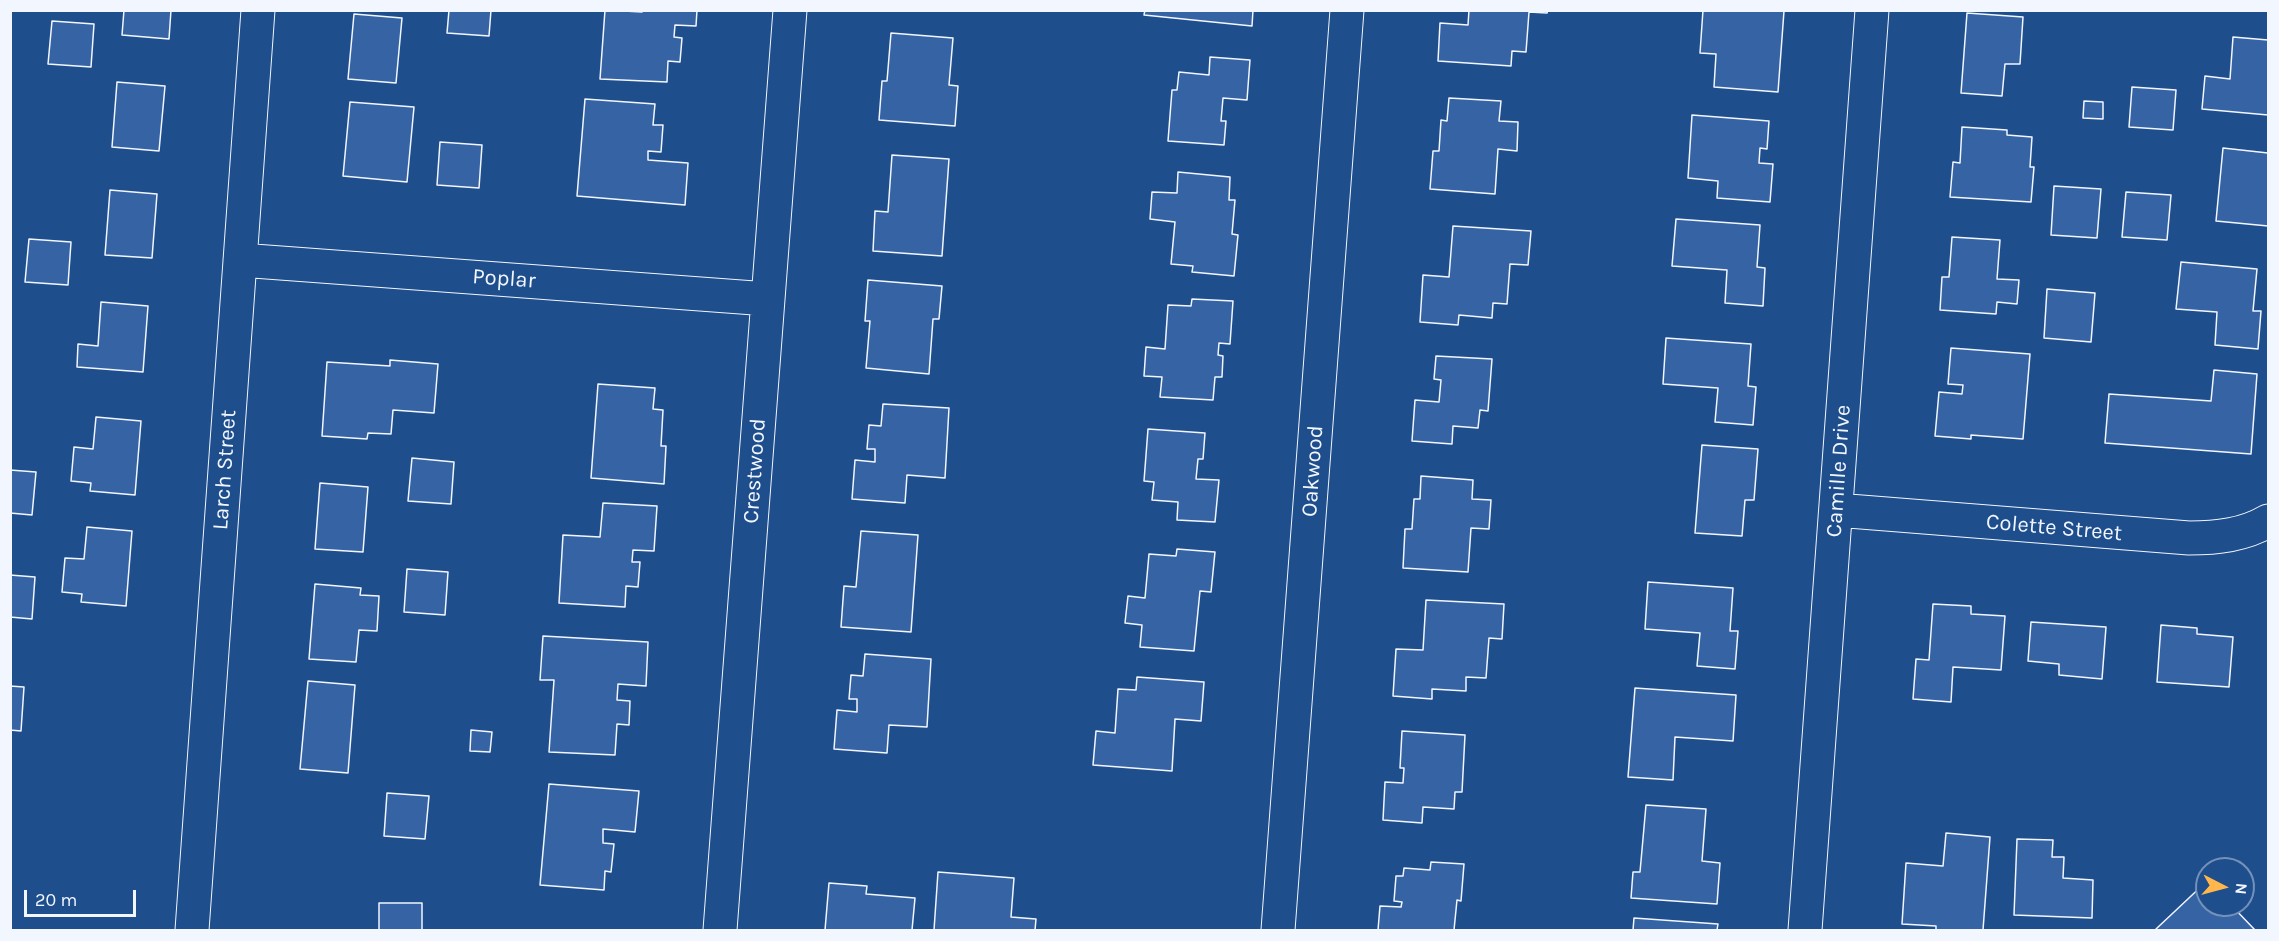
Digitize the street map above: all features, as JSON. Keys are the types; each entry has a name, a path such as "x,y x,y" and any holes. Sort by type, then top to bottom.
{"street":[{"name":"Larch Street","path":"192,930 258,10"},
{"name":"Crestwood","path":"720,930 790,10"},
{"name":"Oakwood","path":"1278,930 1347,10"},
{"name":"Camille Drive","path":"1805,930 1872,10"},
{"name":"Poplar","path":"240,260 768,299"},
{"name":"Colette Street","path":"1836,510 2189,538 2219,538 2255,529 2268,521"}],"building":[{"path":"124,10 171,10 169,39 122,35"},
{"path":"449,10 491,10 489,36 447,33"},
{"path":"605,10 642,12 642,10 697,10 696,26 675,25 674,37 682,38 680,62 668,61 667,82 600,79"},
{"path":"1145,10 1253,10 1252,26 1144,15"},
{"path":"1469,10 1548,10 1547,13 1529,12 1526,52 1512,51 1511,66 1438,61 1440,23 1468,25"},
{"path":"1703,10 1784,11 1778,92 1714,87 1716,54 1700,53"},
{"path":"1967,13 2023,17 2020,64 2005,64 2002,96 1961,93"},
{"path":"354,14 402,18 396,83 348,79"},
{"path":"52,21 94,24 91,67 48,64"},
{"path":"891,33 953,38 949,85 958,86 955,126 879,120 882,81 887,81"},
{"path":"2233,37 2268,40 2268,115 2202,109 2205,76 2230,79"},
{"path":"1210,57 1250,60 1247,100 1223,98 1221,121 1226,121 1224,145 1168,141 1172,90 1177,90 1179,72 1209,75"},
{"path":"117,82 165,86 159,151 112,147"},
{"path":"2132,87 2176,90 2173,130 2129,127"},
{"path":"1449,98 1501,101 1499,121 1518,122 1517,151 1498,149 1495,194 1430,189 1433,151 1439,151 1441,120 1447,121"},
{"path":"585,99 655,104 653,125 663,125 661,152 648,151 648,160 688,163 685,205 577,196"},
{"path":"2084,101 2103,102 2103,119 2083,118"},
{"path":"350,102 414,107 407,182 343,176"},
{"path":"1692,115 1769,121 1767,149 1760,148 1759,163 1773,164 1770,202 1717,198 1718,181 1688,178"},
{"path":"1962,127 2007,130 2007,135 2032,137 2030,167 2034,167 2031,202 1950,197 1953,162 1960,163"},
{"path":"440,142 482,145 479,188 437,185"},
{"path":"2223,148 2268,153 2268,226 2216,221"},
{"path":"892,155 949,159 942,256 873,251 875,211 888,212"},
{"path":"1178,172 1230,177 1229,200 1235,200 1232,234 1238,235 1234,276 1192,272 1193,266 1171,264 1175,222 1150,219 1152,192 1177,193"},
{"path":"2054,186 2101,189 2097,238 2051,235"},
{"path":"110,190 157,194 152,258 105,255"},
{"path":"2126,192 2171,195 2167,240 2122,237"},
{"path":"1676,219 1760,225 1757,267 1765,268 1763,306 1725,303 1727,270 1672,266"},
{"path":"1453,226 1531,231 1528,265 1510,264 1507,304 1493,303 1492,318 1459,315 1458,325 1420,322 1423,275 1449,277"},
{"path":"1952,237 2000,240 1997,279 2019,280 2017,304 1997,302 1996,314 1940,310 1942,277 1949,277"},
{"path":"29,239 71,242 68,285 25,282"},
{"path":"2181,262 2257,269 2253,311 2261,311 2258,349 2215,345 2217,312 2176,309"},
{"path":"868,280 942,286 939,319 933,319 929,374 866,368 870,321 865,321"},
{"path":"2047,289 2095,293 2091,342 2044,338"},
{"path":"1192,299 1233,301 1230,344 1219,343 1218,355 1223,356 1222,377 1215,377 1213,400 1160,397 1162,377 1144,376 1146,347 1165,349 1168,305 1191,306"},
{"path":"101,302 148,306 143,372 77,367 78,344 98,346"},
{"path":"1666,338 1751,344 1748,386 1756,387 1753,425 1715,422 1718,388 1663,384"},
{"path":"1951,348 2030,354 2023,439 1971,435 1971,439 1935,436 1939,392 1962,394 1963,385 1948,384"},
{"path":"1436,356 1492,359 1488,411 1480,410 1478,428 1453,426 1452,444 1412,441 1415,400 1439,402 1441,380 1434,379"},
{"path":"390,360 438,364 434,413 393,410 391,434 368,433 367,439 322,436 327,362 390,366"},
{"path":"2214,370 2257,374 2251,454 2105,443 2109,394 2211,401"},
{"path":"598,384 655,388 653,409 663,410 661,446 666,446 664,484 591,478"},
{"path":"883,404 949,408 945,478 907,475 905,503 852,499 855,460 875,462 875,449 867,449 869,425 881,426"},
{"path":"96,417 141,421 135,495 90,491 91,483 71,481 74,447 93,449"},
{"path":"1148,429 1205,433 1203,459 1198,459 1196,479 1219,480 1215,522 1177,520 1178,502 1152,500 1154,482 1144,481"},
{"path":"1702,445 1758,449 1754,500 1745,500 1742,536 1695,533"},
{"path":"412,458 454,462 451,504 408,501"},
{"path":"10,470 36,472 32,515 10,513"},
{"path":"1421,476 1473,480 1472,499 1491,500 1489,529 1471,528 1468,572 1403,568 1405,529 1412,529 1414,499 1420,499"},
{"path":"320,483 368,487 363,552 315,549"},
{"path":"603,503 657,506 654,551 633,550 632,562 640,562 638,587 626,586 625,607 559,603 563,535 600,537"},
{"path":"87,527 132,531 126,606 81,602 82,594 62,592 65,558 84,559"},
{"path":"861,531 918,535 911,632 841,627 844,586 856,587"},
{"path":"1177,549 1215,552 1211,592 1200,591 1194,651 1140,647 1142,625 1125,623 1128,596 1145,598 1149,554 1176,556"},
{"path":"407,569 448,572 445,615 404,612"},
{"path":"10,575 35,577 32,619 10,617"},
{"path":"1648,582 1733,588 1730,631 1738,631 1735,669 1697,666 1700,633 1645,629"},
{"path":"315,584 361,588 360,595 379,596 377,631 359,630 356,662 309,659"},
{"path":"1426,600 1504,604 1502,639 1489,638 1486,678 1466,677 1466,691 1432,689 1432,699 1393,696 1396,649 1423,650"},
{"path":"1933,604 1971,606 1971,614 2005,616 2001,670 1953,667 1951,702 1913,699 1916,659 1929,660"},
{"path":"2031,622 2106,627 2102,679 2059,675 2059,664 2028,661"},
{"path":"2161,625 2197,628 2197,634 2233,637 2229,687 2157,682"},
{"path":"543,636 648,642 646,686 618,684 617,700 630,701 629,725 617,724 615,755 549,752 554,680 540,680"},
{"path":"865,654 931,659 927,727 889,725 887,753 834,749 837,710 857,712 857,699 849,699 851,675 863,676"},
{"path":"1137,677 1204,682 1201,721 1175,719 1172,771 1093,765 1096,731 1115,733 1118,689 1136,690"},
{"path":"308,681 355,685 348,773 300,769"},
{"path":"10,686 24,687 21,731 10,730"},
{"path":"1635,688 1736,695 1733,741 1675,737 1673,780 1628,777"},
{"path":"471,730 492,732 490,752 470,751"},
{"path":"1402,731 1465,735 1462,792 1455,792 1454,809 1423,807 1422,823 1383,820 1385,782 1403,783 1404,768 1400,768"},
{"path":"549,784 639,791 635,832 603,829 603,843 614,844 611,872 605,871 604,890 540,885"},
{"path":"387,793 429,796 425,839 384,836"},
{"path":"1646,805 1706,809 1702,861 1720,863 1717,904 1631,898 1633,872 1640,872"},
{"path":"1946,833 1990,837 1983,930 1936,930 1936,926 1902,924 1906,863 1943,866"},
{"path":"2017,839 2053,840 2052,857 2064,857 2063,878 2093,880 2092,918 2014,915"},
{"path":"1431,862 1464,864 1461,901 1457,900 1454,930 1378,930 1380,906 1401,907 1402,902 1394,901 1396,876 1403,876 1404,868 1430,870"},
{"path":"938,872 1014,878 1011,917 1036,919 1035,930 934,930"},
{"path":"829,883 867,886 866,894 915,898 912,930 825,930"},
{"path":"2195,892 2195,917 2243,917 2255,930 2157,930"},
{"path":"379,903 422,903 422,930 379,930"},
{"path":"1634,918 1718,924 1717,930 1633,930"}]}
